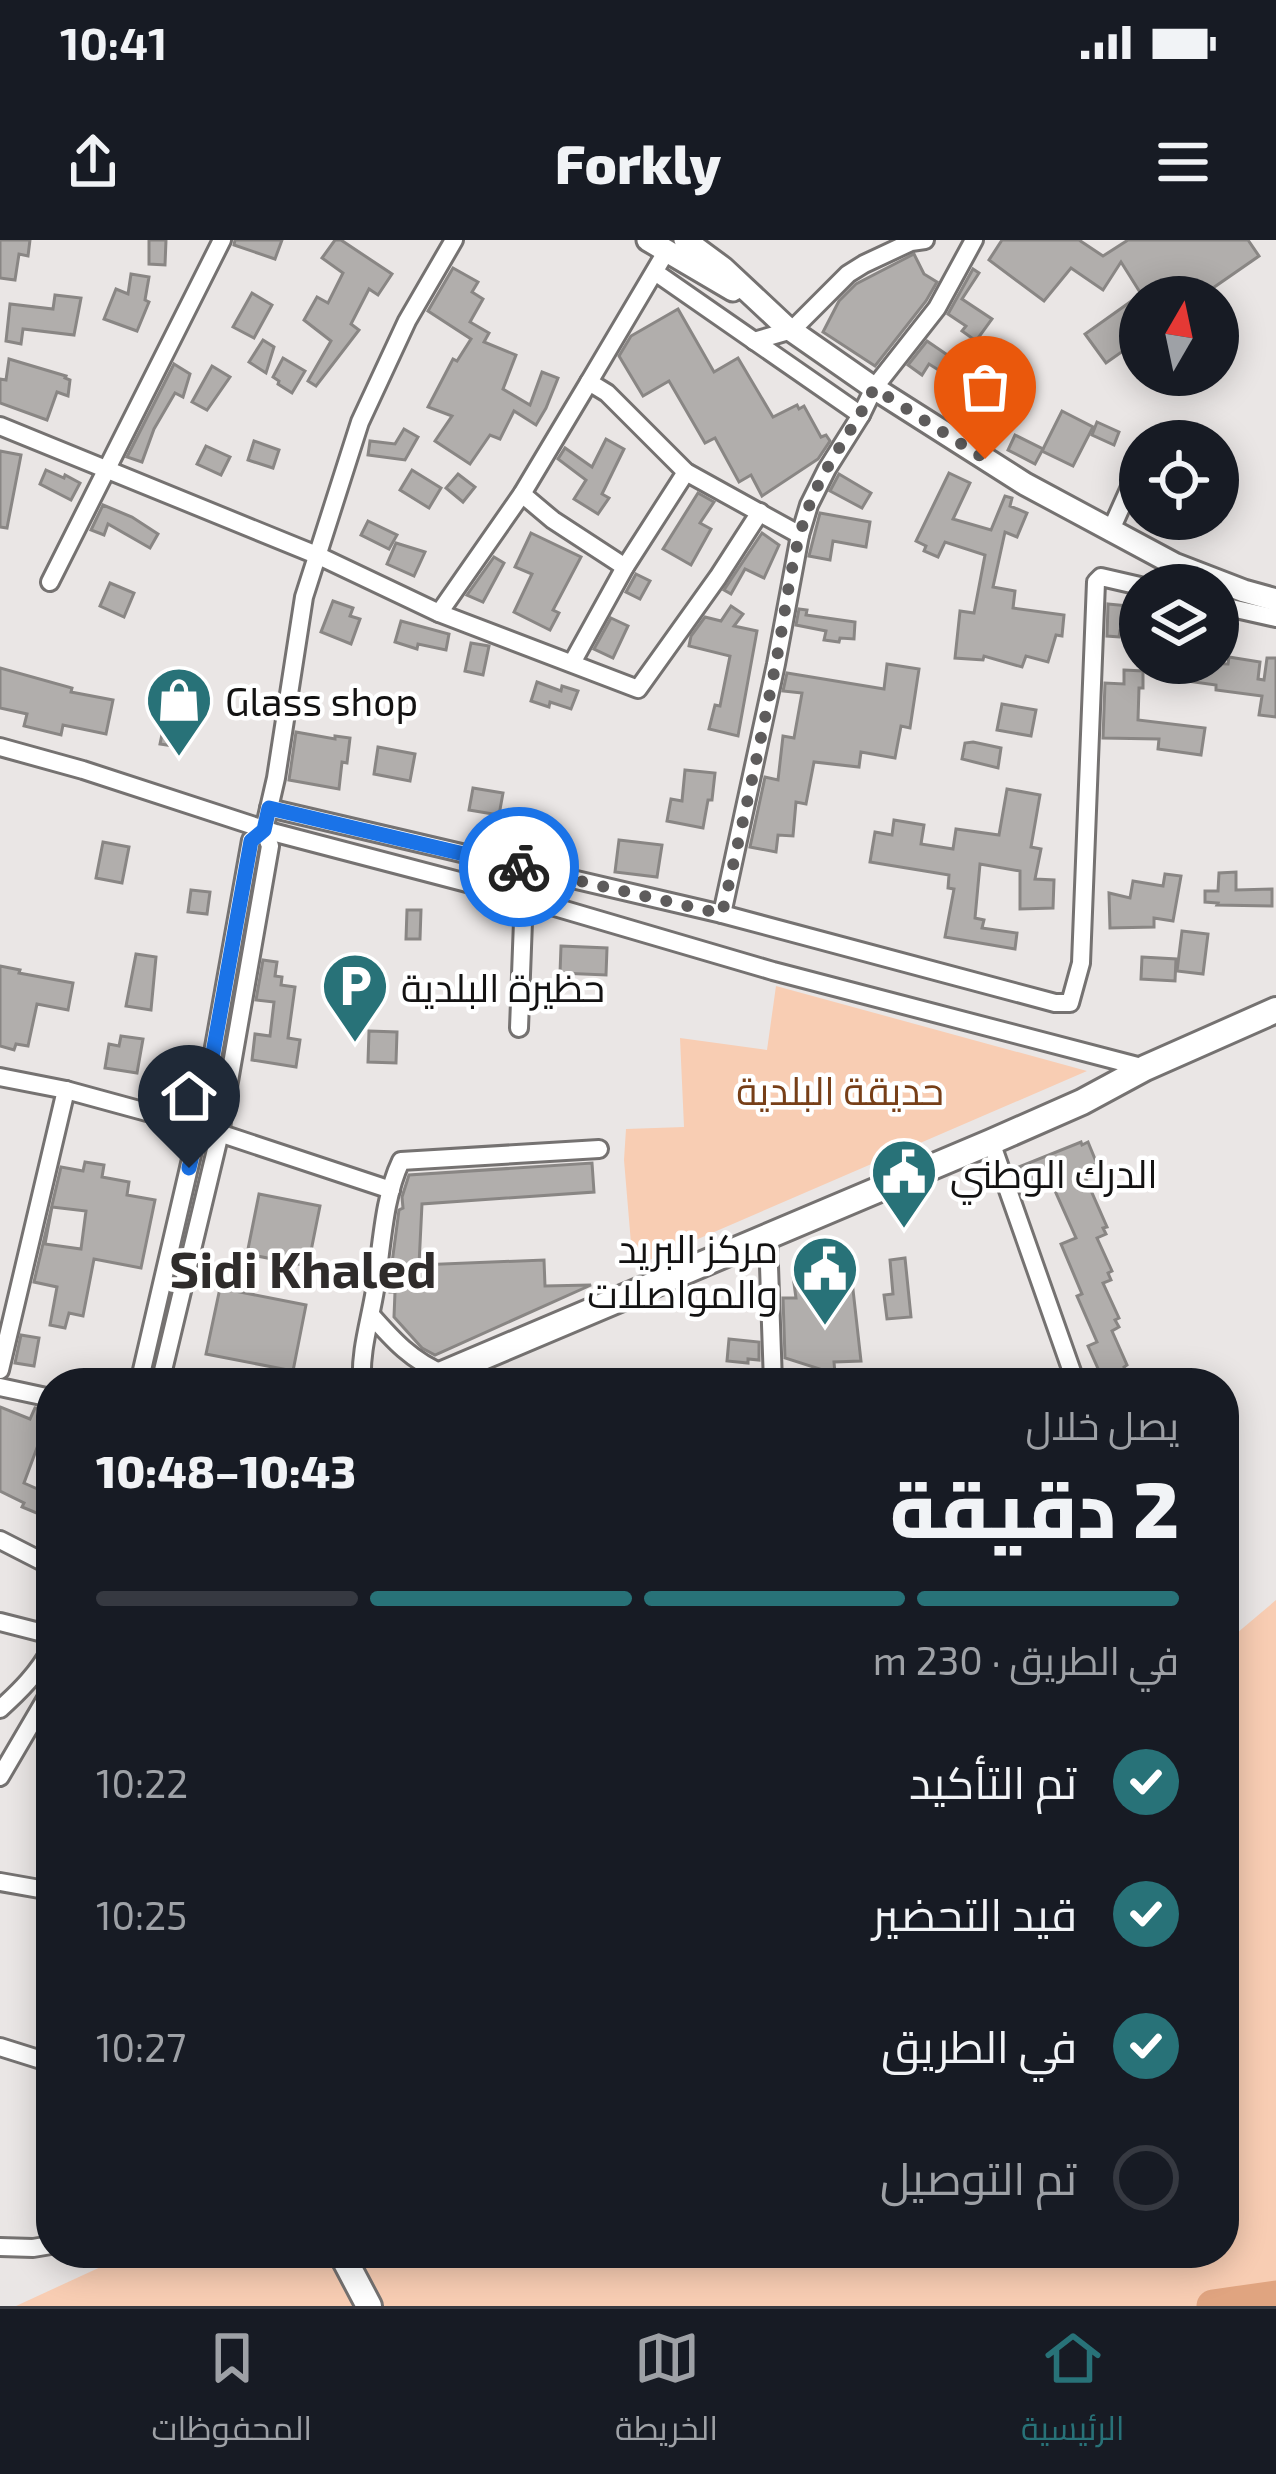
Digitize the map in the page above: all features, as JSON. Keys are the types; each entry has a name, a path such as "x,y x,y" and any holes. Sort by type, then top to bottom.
{"main road":[{"path":"457,1368 992,1142 1276,1010"},
{"path":"348,2268 369,2306"}],"street":[{"path":"50,582 221,240"},
{"path":"164,1368 220,1133 270,846 264,830 304,597 360,422 407,321 454,240"},
{"path":"754,341 792,330 848,274 893,250 926,240"},
{"path":"722,914 809,505 874,388 937,308 974,240"},
{"path":"439,613 522,494 663,251"},
{"path":"663,251 723,268 792,330 1025,484 1174,564 1276,600"},
{"path":"663,251 754,341 861,415"},
{"path":"590,382 607,393 686,472 800,535"},
{"path":"0,426 319,556 439,613 632,688 641,687 760,512"},
{"path":"572,663 625,567 686,472"},
{"path":"522,494 625,567"},
{"path":"1111,532 1119,513"},
{"path":"269,808 722,914 1055,1003 1070,1003 1081,963 1096,582 1102,578 1119,582"},
{"path":"1239,609 1276,618"},
{"path":"0,747 264,830 1145,1068"},
{"path":"143,1368 199,1126 251,841 264,830"},
{"path":"519,1028 525,868"},
{"path":"0,1077 199,1126 391,1190"},
{"path":"0,1370 66,1090"},
{"path":"992,1142 1071,1368"},
{"path":"363,1368 391,1190 401,1161 599,1149"},
{"path":"768,1237 772,1368"},
{"path":"370,1315 425,1368"},
{"path":"0,1387 36,1395"},
{"path":"0,1540 36,1558"},
{"path":"0,1622 36,1631"},
{"path":"0,1709 36,1673"},
{"path":"0,1777 36,1716"},
{"path":"0,1882 36,1888"},
{"path":"0,2047 36,2058"},
{"path":"0,2247 36,2248"}],"green space":[{"name":"حديقة البلدية","path":"776,986 1087,1071 633,1267 626,1129 684,1127 680,1038 767,1050"},
{"path":"1276,1600 1276,2306 16,2306 98,2268 1239,2268 1239,1631"}],"building":[{"path":"0,240 30,240 28,256 19,254 15,280 0,278"},
{"path":"149,240 166,240 165,265 149,264"},
{"path":"235,240 282,240 275,259 234,245"},
{"path":"335,240 392,274 378,295 369,289 351,324 359,330 316,386 308,381 331,341 304,320 317,297 328,303 343,273 322,258"},
{"path":"1002,240 1079,240 1103,256 1128,240 1248,240 1259,256 1230,276 1130,276 1121,262 1103,290 1071,268 1044,301 989,260"},
{"path":"914,254 924,274 937,282 875,366 823,332 839,301 856,284"},
{"path":"453,268 478,282 472,292 483,299 470,322 489,333 484,342 516,355 503,389 530,405 542,372 558,378 536,425 514,411 500,439 490,435 470,464 435,441 452,416 428,407 453,359 457,361 471,339 428,311"},
{"path":"973,269 979,273 962,299 992,319 976,341 962,331 966,326 948,314"},
{"path":"131,274 149,277 145,300 149,302 137,331 104,319 116,289 128,294"},
{"path":"252,293 272,305 254,338 233,327"},
{"path":"55,295 81,298 74,335 23,329 21,344 6,341 10,304 53,309"},
{"path":"678,309 714,372 738,358 773,417 804,406 821,437 826,435 830,441 818,459 762,496 751,475 739,482 715,438 705,443 669,381 643,396 619,356 631,336"},
{"path":"1119,310 1119,354 1106,363 1085,334"},
{"path":"263,340 274,347 266,373 249,362"},
{"path":"927,341 965,367 959,383 929,364 922,375 908,365"},
{"path":"283,358 305,371 292,393 273,377"},
{"path":"9,359 70,380 68,396 57,392 47,420 0,403 0,379 6,380"},
{"path":"174,364 190,374 183,397 175,393 142,462 127,457"},
{"path":"212,366 230,377 207,410 192,402"},
{"path":"1062,411 1093,427 1073,466 1042,451"},
{"path":"1097,422 1119,432 1114,445 1092,435"},
{"path":"404,429 418,437 405,460 368,455 370,441 395,444"},
{"path":"1015,435 1043,449 1035,464 1008,450"},
{"path":"606,439 624,449 602,494 609,498 598,514 574,499 586,480 558,459 565,448 592,467"},
{"path":"254,441 279,450 273,468 248,460"},
{"path":"206,446 230,457 221,475 197,464"},
{"path":"0,451 21,455 7,528 0,527"},
{"path":"46,470 80,483 71,500 40,484"},
{"path":"412,470 441,488 429,508 400,490"},
{"path":"949,473 970,483 953,519 991,530 1005,496 1012,498 1010,506 1027,513 1017,537 1005,532 993,587 1015,591 1013,608 1064,615 1062,636 1056,635 1048,662 1026,656 1022,667 984,656 983,660 955,658 960,611 974,613 985,555 945,542 938,557 916,541"},
{"path":"458,474 475,487 463,502 446,488"},
{"path":"839,474 871,493 862,508 830,491"},
{"path":"698,493 714,502 700,523 711,529 691,565 663,549"},
{"path":"103,505 158,534 150,548 108,524 104,535 91,530"},
{"path":"820,513 870,522 866,547 833,541 830,560 809,556"},
{"path":"368,521 397,535 389,549 361,535"},
{"path":"531,533 581,557 553,610 559,613 550,630 514,612 532,574 515,567"},
{"path":"762,533 779,545 764,578 745,569 731,594 724,590"},
{"path":"396,543 425,552 414,576 387,564"},
{"path":"494,557 504,563 483,602 467,595"},
{"path":"636,574 650,581 640,599 626,592"},
{"path":"110,583 134,593 124,617 100,606"},
{"path":"333,601 353,608 350,616 360,619 351,644 321,632"},
{"path":"1108,604 1119,605 1119,637 1107,636"},
{"path":"731,606 743,614 734,626 757,631 738,736 709,729 715,705 720,706 730,656 689,646 705,617 721,621"},
{"path":"799,609 807,610 806,615 855,622 854,639 824,640 826,631 796,625"},
{"path":"611,618 628,626 613,658 594,649"},
{"path":"401,621 449,634 446,650 395,642"},
{"path":"471,643 489,646 483,675 465,671"},
{"path":"1267,658 1276,658 1276,717 1259,715 1262,696 1216,690 1216,685 1209,684 1239,684 1239,659 1260,662 1258,679 1264,680"},
{"path":"887,664 919,669 910,728 901,726 895,758 861,752 859,767 814,762 806,804 796,802 793,836 778,835 776,852 750,847 765,777 778,780 783,736 794,738 802,693 783,691 787,673 884,689"},
{"path":"0,668 72,688 71,692 113,700 106,734 63,725 61,735 24,726 27,714 0,708"},
{"path":"537,682 561,691 562,686 578,691 571,709 531,701"},
{"path":"1105,683 1143,684 1138,720 1205,728 1201,755 1158,749 1159,739 1103,738"},
{"path":"1002,704 1036,710 1031,736 997,730"},
{"path":"165,720 185,724 180,747 160,744"},
{"path":"296,732 350,738 339,789 289,780"},
{"path":"965,743 1001,748 998,768 962,759"},
{"path":"378,747 415,754 410,781 374,774"},
{"path":"685,770 715,773 703,828 667,821 671,799 682,801"},
{"path":"473,788 503,793 499,815 469,810"},
{"path":"1007,789 1040,795 1031,847 1041,849 1035,879 1054,880 1053,908 1020,909 1020,871 980,864 975,918 984,920 982,928 1017,933 1015,949 945,937 954,889 948,888 949,875 870,862 875,832 892,835 894,820 924,825 921,844 953,849 956,829 999,835"},
{"path":"619,840 662,845 657,877 615,872"},
{"path":"103,842 129,847 122,883 96,878"},
{"path":"1236,872 1236,890 1272,889 1272,906 1205,902 1205,891 1218,891 1219,873"},
{"path":"1165,874 1181,876 1173,921 1154,918 1154,927 1110,928 1109,893 1130,898 1133,881 1163,886"},
{"path":"191,890 210,892 207,914 188,912"},
{"path":"407,910 421,910 420,939 406,939"},
{"path":"1182,931 1208,934 1203,974 1177,971"},
{"path":"561,946 607,948 606,975 560,973"},
{"path":"136,954 156,957 151,1010 126,1006"},
{"path":"1142,957 1176,959 1175,981 1141,979"},
{"path":"263,960 277,962 275,976 282,977 281,985 295,987 288,1038 300,1040 296,1067 252,1060 255,1034 270,1036 274,1002 256,1000"},
{"path":"0,966 73,983 68,1010 37,1004 28,1046 16,1044 14,1050 0,1046"},
{"path":"369,1031 397,1032 396,1063 368,1062"},
{"path":"121,1036 143,1039 137,1073 105,1068 109,1044 119,1046"},
{"path":"1088,1142 1097,1164 1082,1170 1107,1227 1103,1228 1106,1234 1097,1238 1112,1271 1108,1273 1111,1280 1103,1283 1119,1318 1115,1320 1119,1327 1112,1331 1124,1368 1098,1368 1088,1346 1097,1342 1061,1244 1076,1238 1051,1182 1023,1193 1014,1169"},
{"path":"85,1162 104,1165 102,1177 129,1182 127,1195 155,1200 141,1268 94,1259 83,1316 69,1313 65,1328 50,1325 57,1287 34,1282 61,1167 83,1171","holes":["52,1207 86,1211 81,1249 45,1244"]},
{"path":"592,1163 594,1192 422,1204 419,1265 544,1260 545,1286 591,1285 435,1355 422,1348 394,1317 395,1292 390,1292 399,1210 409,1175"},
{"path":"259,1194 320,1206 308,1266 247,1254"},
{"name":"مركز البريد والمواصلات","path":"849,1254 861,1361 816,1368 785,1358 783,1298 796,1298 793,1276"},
{"path":"905,1258 911,1317 887,1319 884,1295 893,1294 890,1260"},
{"path":"220,1288 306,1305 294,1368 206,1354"},
{"path":"21,1335 39,1338 34,1366 15,1363"},
{"path":"729,1339 759,1342 759,1360 727,1361"},
{"path":"0,1407 30,1419 36,1408 36,1451 24,1483 36,1488 36,1513 0,1491"}],"waterway":[{"path":"1213,2306 1276,2297"}],"way so far":[{"path":"519,867 722,914 800,535 826,469 874,388 985,459"}],"place":[{"name":"Glass shop","path":"179,759"},
{"name":"حظيرة البلدية","path":"355,1045"},
{"name":"الدرك الوطني","path":"904,1231"},
{"name":"مركز البريد والمواصلات","path":"825,1328"}],"district":[{"name":"Sidi Khaled","path":"303,1267"}],"route":[{"path":"189,1168 251,841 264,830 269,808 519,867"}]}
